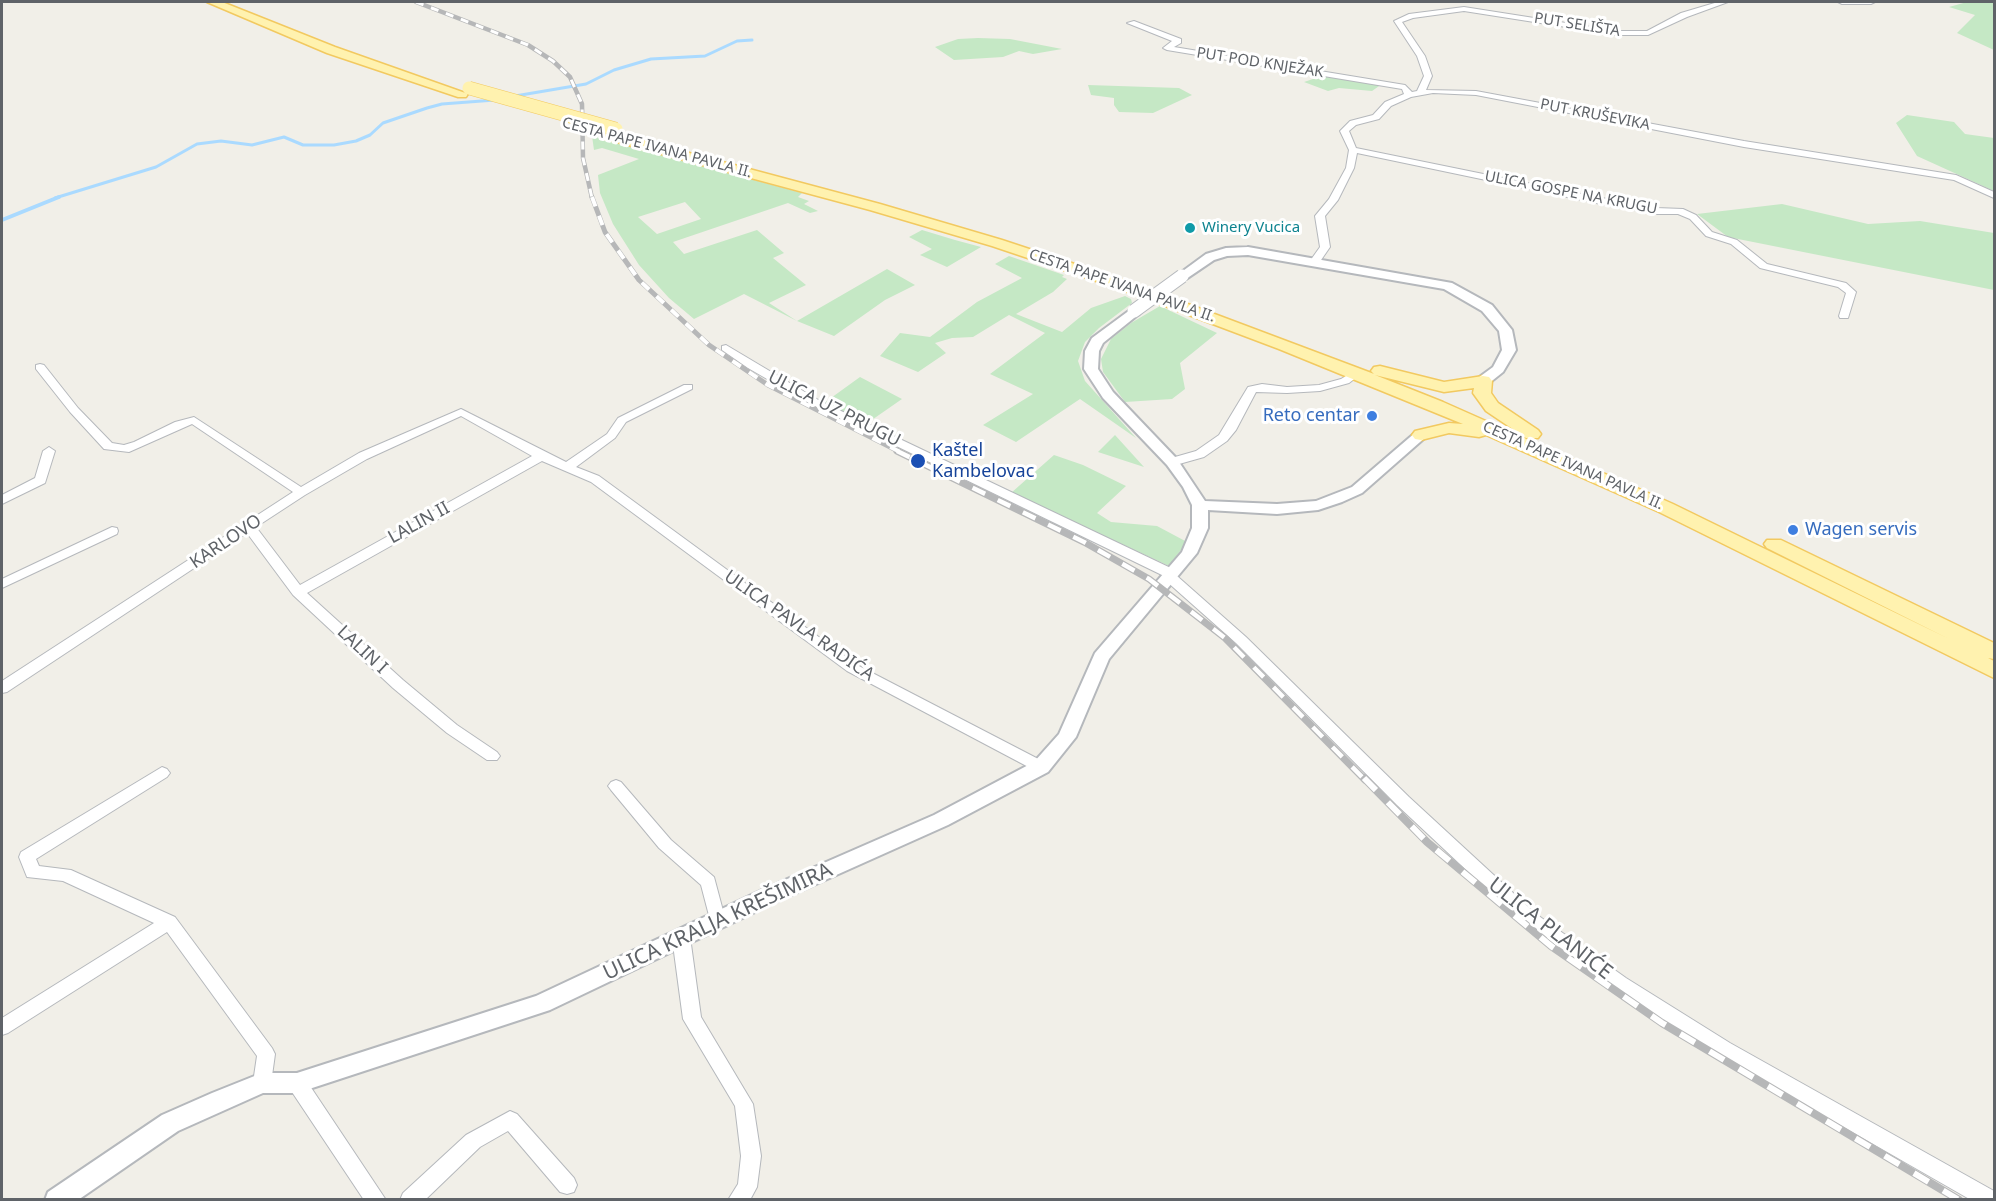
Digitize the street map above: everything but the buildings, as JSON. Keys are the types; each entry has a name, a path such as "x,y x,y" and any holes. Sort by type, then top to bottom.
{"main road":[{"name":"CESTA PAPE IVANA PAVLA II.","path":"213,2 331,50 466,91 875,207 1043,258 1190,309 1356,373 1382,377"},
{"name":"CESTA PAPE IVANA PAVLA II.","path":"233,2 344,47 466,91"},
{"name":"CESTA PAPE IVANA PAVLA II.","path":"611,132 840,188 1023,241 1194,299 1759,536 1995,652"},
{"path":"1382,377 1444,387 1483,381 1482,393 1492,407 1532,441"},
{"path":"1382,377 1419,410 1424,425 1421,435"},
{"path":"1421,435 1437,430 1462,429 1532,441"},
{"name":"CESTA PAPE IVANA PAVLA II.","path":"1532,441 1995,670"}],"street":[{"name":"PUT SELIŠTA","path":"1420,93 1428,76 1420,56 1398,21 1412,16 1464,9 1617,33 1648,33 1684,15 1724,2"},
{"path":"1842,2 1871,2"},
{"name":"PUT POD KNJEŽAK","path":"1131,23 1178,41 1167,48 1405,87 1409,95"},
{"name":"PUT KRUŠEVIKA","path":"1315,261 1325,247 1320,216 1333,200 1350,168 1353,150 1344,131 1353,123 1376,117 1388,104 1409,95 1433,91 1476,93 1744,144 1956,178 1995,195"},
{"name":"ULICA GOSPE NA KRUGU","path":"1353,150 1592,200 1656,211 1680,212 1693,217 1709,234 1734,242 1764,266 1842,285 1851,292 1844,316"},
{"path":"1421,435 1357,490 1337,499 1318,505 1277,509 1200,505 1172,462 1108,394 1091,369 1092,351 1097,341 1134,311 1210,257 1226,252 1248,251 1448,286 1487,308 1505,330 1509,350 1498,369 1483,381"},
{"name":"ULICA UZ PRUGU","path":"726,348 752,366 816,403 1171,575"},
{"path":"40,367 74,410 108,446 125,448 138,445 180,424 194,420 301,492"},
{"path":"1172,462 1200,454 1223,438 1230,430 1252,389 1262,387 1287,390 1320,388 1346,381 1356,373"},
{"path":"568,468 611,436 622,420 688,387"},
{"name":"KARLOVO","path":"2,688 301,492 363,456 460,412"},
{"name":"ULICA PAVLA RADIĆA","path":"460,412 541,456 594,479 852,668 1041,767"},
{"path":"2,500 41,480 50,451"},
{"name":"LALIN II","path":"298,592 541,456"},
{"name":"ULICA KRALJA KREŠIMIRA","path":"57,1200 79,1194 170,1123 262,1083 297,1083 543,1003 769,896 941,820 1041,767 1067,737 1101,657 1171,575 1196,540 1202,518 1200,505"},
{"name":"LALIN I","path":"249,527 298,592 398,684 452,729 492,756"},
{"path":"2,584 112,531"},
{"name":"ULICA PLANIĆE","path":"1171,575 1257,656 1403,801 1530,919 1620,983 1724,1048 1862,1129 1991,1200"},
{"path":"162,773 27,857 33,872 65,875 169,922 266,1054 262,1083"},
{"path":"616,786 665,844 708,882 718,922"},
{"path":"2,1028 169,922"},
{"path":"681,938 692,1019 744,1104 751,1156 747,1187 738,1200"},
{"path":"297,1083 376,1200"},
{"path":"410,1200 473,1141 510,1120 567,1185"}],"green space":[{"path":"1967,2 1994,2 1994,50 1957,33 1975,15 1949,7"},
{"path":"958,39 1010,39 1062,49 1033,54 1019,51 1003,57 954,60 935,47"},
{"path":"1322,76 1382,84 1372,91 1339,88 1328,91 1304,82"},
{"path":"1088,85 1179,88 1192,95 1153,113 1119,112 1114,105 1114,98 1091,95"},
{"path":"1907,115 1954,122 1965,134 1994,138 1994,191 1917,156 1896,123"},
{"path":"592,136 802,193 798,197 809,201 804,204 818,211 810,213 788,203 673,242 684,254 757,230 784,253 773,258 806,285 769,303 797,321 744,294 694,319 669,298 639,265 613,224 600,193 598,175 639,159 602,148 594,150","holes":["685,202 701,219 657,234 638,217"]},
{"path":"1782,204 1868,224 1920,221 1994,233 1994,290 1728,237 1697,214"},
{"path":"922,230 981,247 947,267 920,255 932,249 909,237"},
{"path":"1009,256 1064,275 1062,277 1067,279 1053,292 1016,314 1062,332 1091,308 1125,296 1131,299 1132,303 1099,328 1085,342 1078,361 1085,381 1136,438 1080,399 1016,442 983,425 1033,394 990,374 1045,333 1009,315 973,337 952,338 935,343 946,353 918,372 880,356 900,333 930,337 977,302 1022,278 995,264"},
{"path":"887,269 915,285 885,300 834,336 797,321"},
{"path":"1160,306 1217,333 1180,363 1185,389 1172,399 1125,402 1103,372 1101,359 1111,339 1131,323"},
{"path":"860,377 902,399 866,424 824,403"},
{"path":"1115,435 1144,467 1098,452"},
{"path":"1054,455 1083,465 1126,486 1097,513 1111,522 1157,526 1187,542 1169,566 1011,493"}],"waterway":[{"path":"515,96 586,84 614,70 651,59 705,56 737,41 752,40"},
{"path":"55,198 156,167 197,144 221,141 252,145 284,137 303,145 334,145 356,141 370,135 383,123 427,108 442,104 495,100"},
{"path":"2,220 59,197"}],"railway":[{"path":"416,2 528,45 553,61 570,77 582,104 583,158 592,198"},
{"path":"592,197 605,232 639,280 709,345 768,385 900,452"},
{"path":"897,451 1084,542 1149,579 1225,638 1365,780"},
{"path":"1364,778 1427,842 1551,946 1662,1023 1959,1200"}],"place":[{"name":"Winery Vucica","path":"1190,228"},
{"name":"Reto centar","path":"1372,416"},
{"name":"Kaštel Kambelovac","path":"918,461"},
{"name":"Wagen servis","path":"1793,530"}]}
